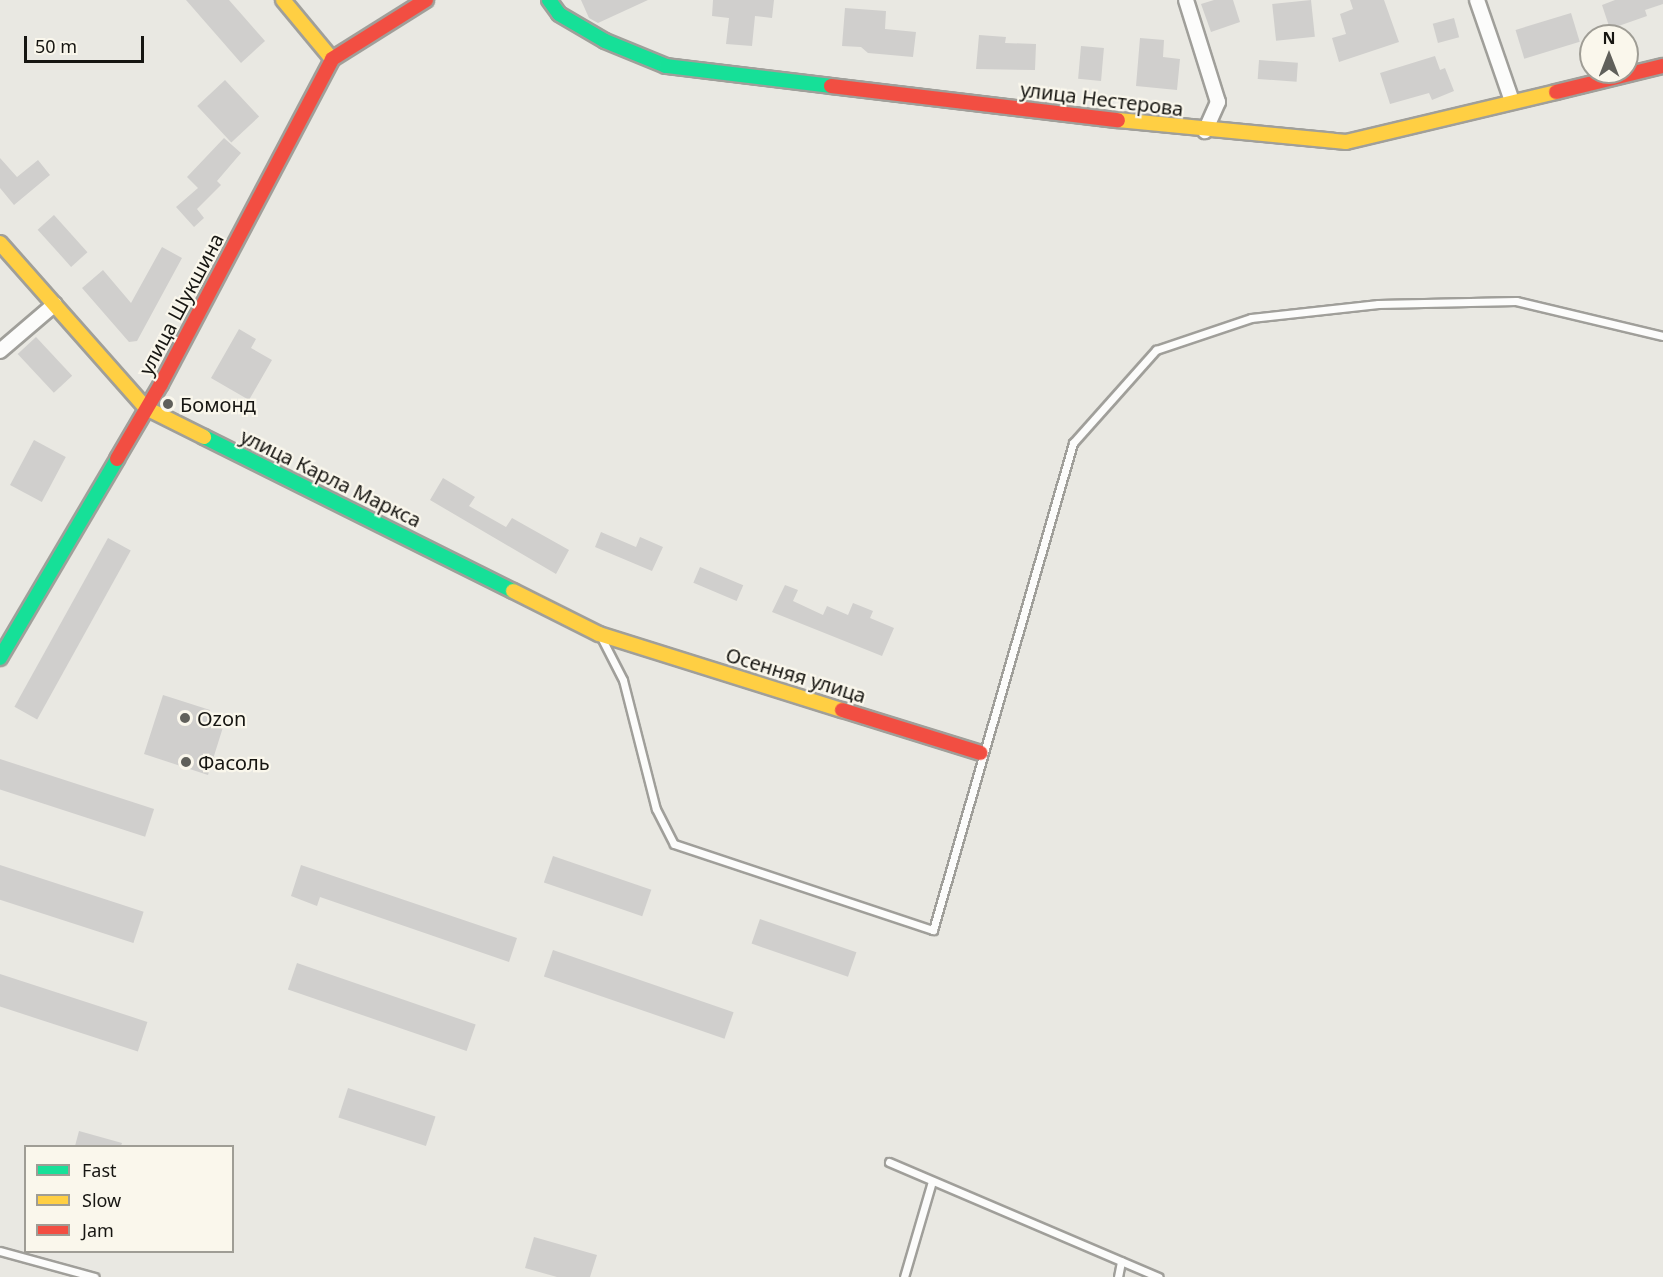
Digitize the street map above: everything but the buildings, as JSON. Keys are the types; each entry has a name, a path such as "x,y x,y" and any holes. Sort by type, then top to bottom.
{"street":[{"path":"283,0 332,59"},
{"name":"улица Шукшина","path":"0,658 146,408 332,59 426,0"},
{"name":"улица Нестерова","path":"549,0 559,14 605,41 666,66 1205,131 1346,142 1663,66"},
{"path":"1186,0 1218,102 1205,131"},
{"path":"1477,0 1512,101"},
{"name":"улица Карла Маркса","path":"0,243 146,408 599,634"},
{"path":"0,351 55,304"},
{"path":"0,629 12,637"},
{"name":"Осенняя улица","path":"599,634 981,753"}],"lane":[{"path":"599,634 623,680 656,809 674,844 933,930 981,753 1073,444 1156,350 1251,318 1378,304 1516,301 1663,336"},
{"path":"889,1162 1159,1277"},
{"path":"904,1277 932,1181"},
{"path":"0,1251 95,1277"},
{"path":"1118,1277 1121,1261"}],"traffic: fast":[{"path":"549,0 559,14 605,41 666,66 831,86"},
{"path":"204,437 513,591"},
{"path":"0,658 117,459"}],"traffic: slow":[{"path":"283,0 332,59"},
{"path":"1118,120 1346,142 1556,92"},
{"path":"0,243 146,408 204,437"},
{"path":"513,591 599,634 842,710"}],"traffic: jam":[{"path":"117,459 161,384 332,59 426,0"},
{"path":"1556,92 1663,66"},
{"path":"831,86 1118,120"},
{"path":"842,710 981,753"}],"place":[{"name":"Бомонд","path":"168,404"},
{"name":"Ozon","path":"185,718"},
{"name":"Фасоль","path":"186,762"}]}
